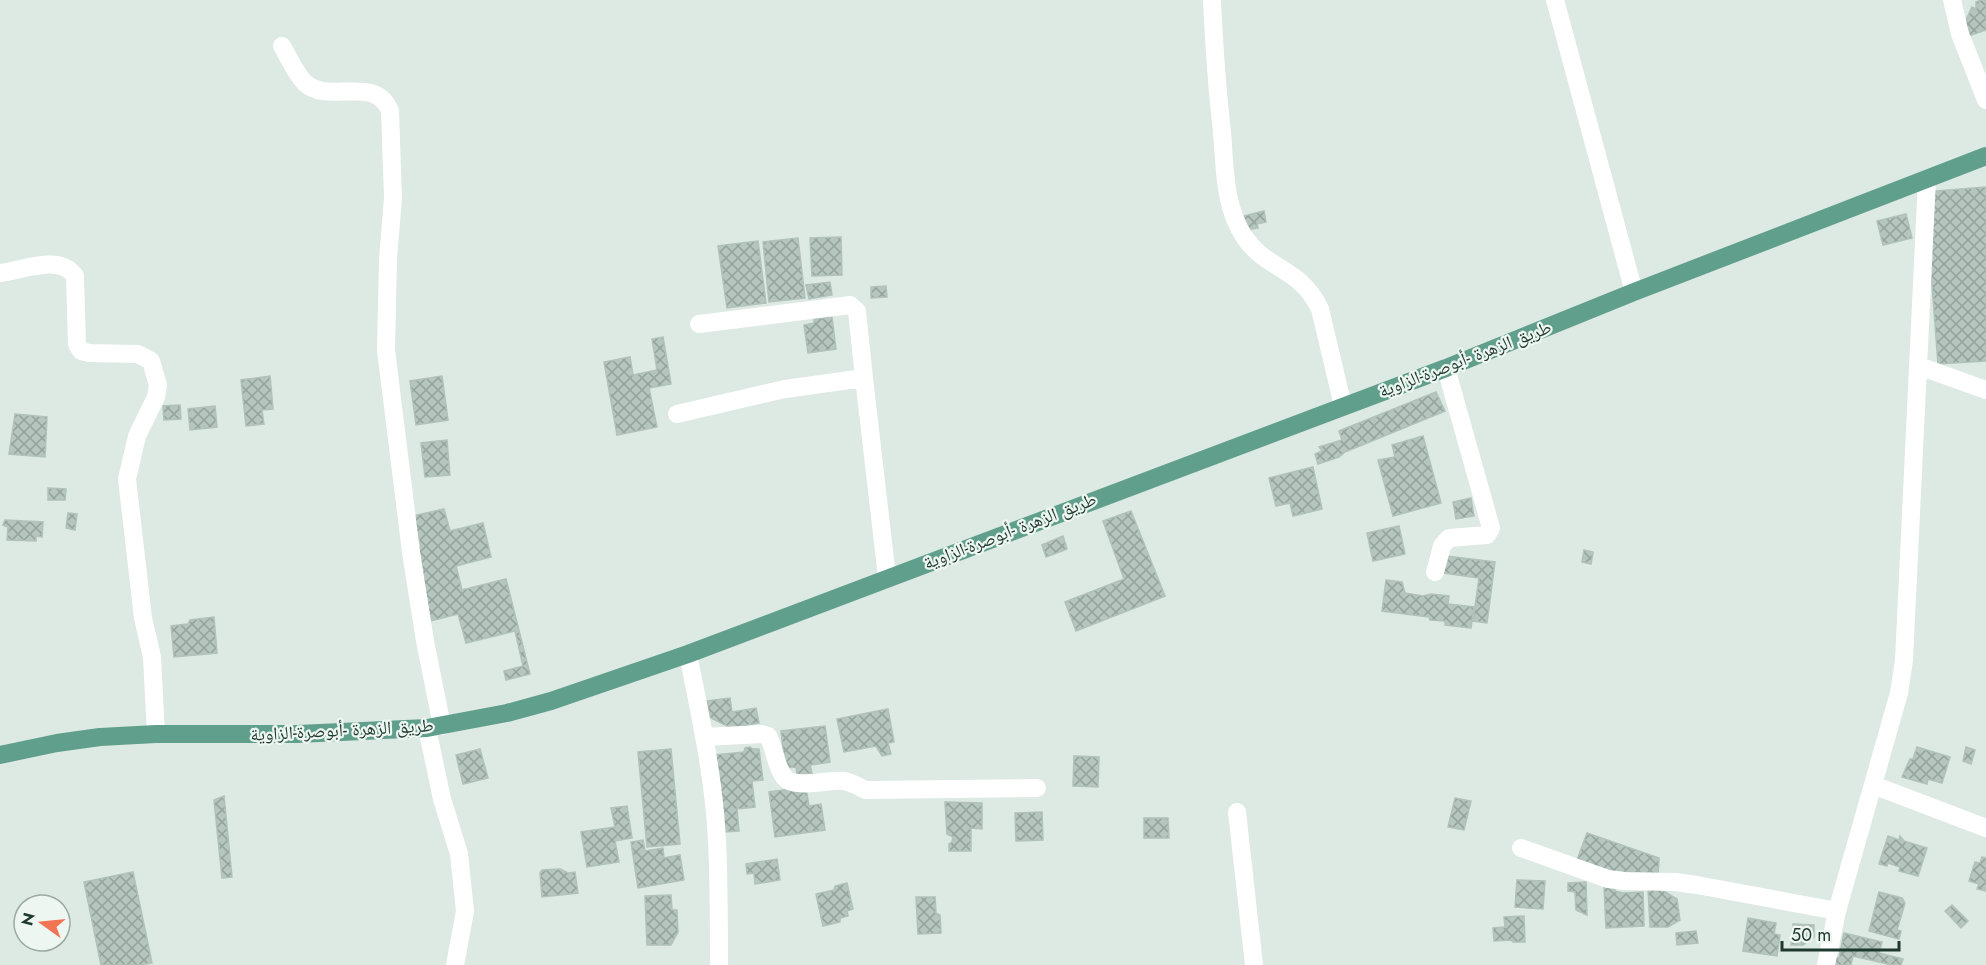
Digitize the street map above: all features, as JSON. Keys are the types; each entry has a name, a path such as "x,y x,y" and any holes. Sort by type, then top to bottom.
{"main road":[{"name":"طريق الزهرة -أبوصرة-الزاوية","path":"0,755 100,737 156,734 298,734 435,727 551,701 688,654 1446,368 1634,292 1986,156"}],"street":[{"path":"1212,0 1226,181 1233,214 1241,232 1252,247 1297,278 1316,299 1343,406"},
{"path":"1555,0 1634,292"},
{"path":"1952,0 1960,34 1986,100"},
{"path":"282,46 306,84 320,90 377,94 386,101 390,111 393,198 388,259 386,350 411,552 425,640 442,799 459,855 465,911 455,965"},
{"path":"1826,965 1837,911 1899,693 1904,660 1927,179"},
{"path":"0,273 42,265 63,266 70,269 75,276 77,344 81,351 138,354 151,361 156,375 158,385 156,398 137,436 127,479 143,618 152,657 156,734"},
{"path":"699,324 850,305 857,311 887,577"},
{"path":"1919,366 1986,390"},
{"path":"1435,572 1442,546 1449,538 1487,535 1491,528 1446,368"},
{"path":"677,414 785,389 864,378"},
{"path":"688,654 704,737 717,839 719,965"},
{"path":"704,737 762,734 768,736 785,779 796,783 841,780 851,782 866,790 1037,788"},
{"path":"1873,785 1986,828"},
{"path":"1237,812 1254,965"},
{"path":"1521,848 1608,879 1686,883 1837,911"}],"building":[{"path":"1986,0 1986,30 1968,36 1964,24 1972,7 1976,9 1976,2"},
{"path":"1986,187 1986,361 1938,364 1925,192"},
{"path":"1264,211 1266,222 1257,224 1258,228 1247,230 1244,216"},
{"path":"1906,214 1912,238 1883,245 1877,221"},
{"path":"841,237 842,275 812,276 810,238"},
{"path":"798,238 805,298 769,302 763,242"},
{"path":"758,241 766,303 727,308 718,246"},
{"path":"830,282 832,295 809,299 806,285"},
{"path":"886,286 887,297 871,298 871,287"},
{"path":"832,317 836,349 808,353 804,325 814,323 814,319"},
{"path":"663,337 671,384 649,388 657,427 617,435 604,362 630,357 633,375 657,370 652,339"},
{"path":"270,376 273,409 262,410 264,424 246,426 241,380"},
{"path":"442,376 448,420 416,425 410,381"},
{"path":"1436,392 1445,411 1318,464 1315,454 1322,451 1319,447 1342,440 1339,431"},
{"path":"180,405 181,419 164,420 163,406"},
{"path":"215,406 217,427 190,430 188,409"},
{"path":"15,414 47,417 45,457 9,454"},
{"path":"1423,436 1441,503 1393,516 1378,460 1395,457 1392,445"},
{"path":"447,440 450,475 425,477 421,443"},
{"path":"1313,467 1322,509 1293,516 1290,503 1276,506 1269,478"},
{"path":"48,488 66,489 65,500 48,500"},
{"path":"1471,498 1474,516 1456,519 1453,502"},
{"path":"444,509 450,531 483,523 491,557 456,566 462,590 506,579 530,674 506,680 504,671 523,666 515,631 466,643 458,614 430,621 415,548 421,547 413,516"},
{"path":"1131,511 1165,596 1076,631 1065,602 1124,579 1103,521"},
{"path":"68,513 77,514 75,530 66,528"},
{"path":"5,520 43,522 42,537 36,536 36,541 7,540 8,527 3,525"},
{"path":"1399,526 1405,554 1373,561 1367,533"},
{"path":"1063,536 1067,549 1046,557 1042,545"},
{"path":"1584,550 1593,552 1591,564 1582,562"},
{"path":"1446,556 1495,562 1487,623 1473,621 1479,578 1444,573"},
{"path":"1386,580 1402,582 1405,593 1449,596 1448,604 1474,607 1471,628 1445,625 1445,621 1430,620 1429,617 1382,611"},
{"path":"214,617 217,653 174,657 171,626 188,624 190,620"},
{"path":"730,698 732,712 756,708 759,723 731,728 709,717 707,701"},
{"path":"888,709 894,742 888,743 891,754 882,756 876,746 844,752 837,719"},
{"path":"825,726 830,762 810,765 812,773 797,775 796,767 785,768 781,731"},
{"path":"1917,747 1950,757 1942,783 1928,779 1927,784 1902,777"},
{"path":"1966,747 1975,750 1971,764 1963,761"},
{"path":"745,748 759,749 763,780 752,781 755,807 737,809 739,831 724,832 715,755 744,752"},
{"path":"480,749 488,778 463,784 456,755"},
{"path":"671,749 680,844 647,847 638,752"},
{"path":"1074,756 1099,757 1098,787 1073,786"},
{"path":"806,787 809,806 821,804 825,830 775,837 769,792"},
{"path":"224,796 232,877 222,878 214,800"},
{"path":"1455,798 1471,801 1464,830 1448,827"},
{"path":"945,802 982,803 982,829 971,828 971,851 949,851 949,844 953,837 947,834"},
{"path":"627,806 632,838 615,841 619,862 587,867 581,832 615,827 611,808"},
{"path":"1042,812 1043,840 1016,841 1015,813"},
{"path":"1144,818 1168,818 1169,838 1144,838"},
{"path":"1587,833 1659,858 1658,878 1643,872 1639,875 1627,871 1625,877 1577,860"},
{"path":"1888,836 1899,840 1900,836 1904,841 1927,848 1918,876 1899,871 1900,867 1888,863 1887,866 1879,864"},
{"path":"643,840 645,851 663,848 664,858 680,855 684,880 638,888 631,842"},
{"path":"1982,857 1986,858 1986,891 1977,889 1979,884 1969,881 1975,862 1980,863"},
{"path":"777,859 780,880 755,884 754,873 747,874 746,864"},
{"path":"560,869 568,873 575,872 578,893 542,897 540,873 542,870"},
{"path":"133,872 152,963 101,965 84,882"},
{"path":"1517,880 1545,881 1543,909 1515,907"},
{"path":"1586,882 1587,915 1576,910 1575,892 1568,891 1568,883"},
{"path":"847,883 853,909 847,911 848,916 840,918 840,922 823,926 816,894 834,890 835,886"},
{"path":"1604,886 1614,886 1615,891 1623,893 1643,892 1644,926 1606,928"},
{"path":"1648,888 1659,888 1677,899 1680,920 1668,927 1650,927"},
{"path":"1879,892 1902,898 1905,903 1897,930 1901,931 1899,939 1869,931"},
{"path":"671,895 672,910 677,910 678,932 671,945 647,945 645,896"},
{"path":"916,897 935,897 936,913 940,915 941,933 918,934"},
{"path":"1952,905 1968,921 1961,928 1945,911"},
{"path":"1524,916 1525,942 1494,941 1493,928 1505,927 1504,917"},
{"path":"1748,918 1776,923 1774,934 1780,935 1777,956 1743,951"},
{"path":"1793,924 1814,925 1814,937 1803,945 1791,945"},
{"path":"1696,931 1698,943 1677,945 1676,933"},
{"path":"1844,933 1882,942 1879,953 1903,959 1901,965 1853,956 1851,965 1832,965 1834,957 1839,958"}]}
